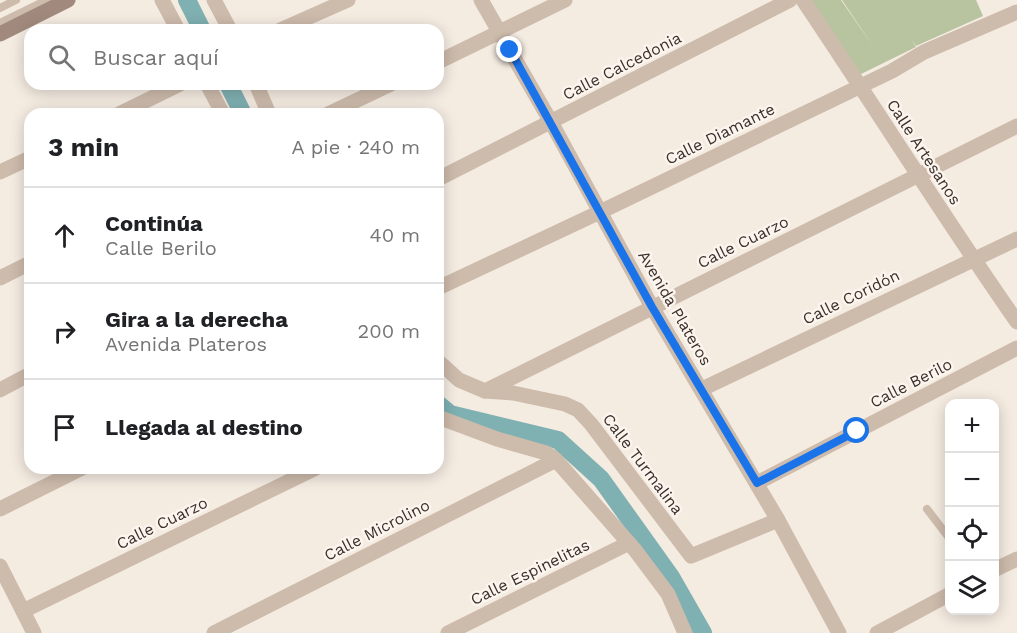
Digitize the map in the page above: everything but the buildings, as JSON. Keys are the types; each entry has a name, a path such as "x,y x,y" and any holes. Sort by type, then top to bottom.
{"main road":[{"path":"0,34 68,0"}],"street":[{"path":"162,0 175,24"},
{"path":"214,0 227,24"},
{"path":"294,24 348,0"},
{"name":"Avenida Plateros","path":"482,0 652,307 757,483 839,633"},
{"path":"444,59 565,0"},
{"name":"Calle Calcedonia","path":"444,176 790,0"},
{"name":"Calle Artesanos","path":"803,0 861,86 917,176 1017,322"},
{"name":"Calle Diamante","path":"444,285 892,71 924,52 1017,12"},
{"path":"131,108 168,90"},
{"path":"210,90 220,108"},
{"path":"259,90 266,108"},
{"path":"341,108 378,90"},
{"name":"Calle Cuarzo","path":"485,391 1017,126"},
{"path":"0,172 24,161"},
{"name":"Calle Coridón","path":"702,389 1017,238"},
{"path":"0,278 24,266"},
{"name":"Calle Berilo","path":"757,483 1017,348"},
{"name":"Calle Turmalina","path":"444,367 459,380 485,391 513,393 565,404 578,410 690,556 778,520"},
{"path":"0,390 24,377"},
{"path":"444,419 497,439 546,453 556,460 629,543 668,594 685,633"},
{"name":"Calle Microlino","path":"214,633 556,460"},
{"path":"0,509 70,474"},
{"name":"Calle Cuarzo","path":"23,610 304,474"},
{"name":"Calle Espinelitas","path":"448,633 629,543"},
{"path":"999,568 1017,559"},
{"path":"0,566 34,633"},
{"path":"877,633 945,597"}],"lane":[{"path":"0,8 16,0"},
{"path":"0,23 47,0"},
{"path":"927,509 945,532"}],"green space":[{"path":"805,0 841,0 873,46 842,0 976,0 983,16 916,46 911,39 916,47 857,76"}],"waterway":[{"path":"187,0 199,24"},
{"path":"231,90 240,108"},
{"path":"444,409 450,414 558,440 601,479 671,577 703,633"}],"route":[{"path":"510,50 652,307 757,483 857,431"}]}
